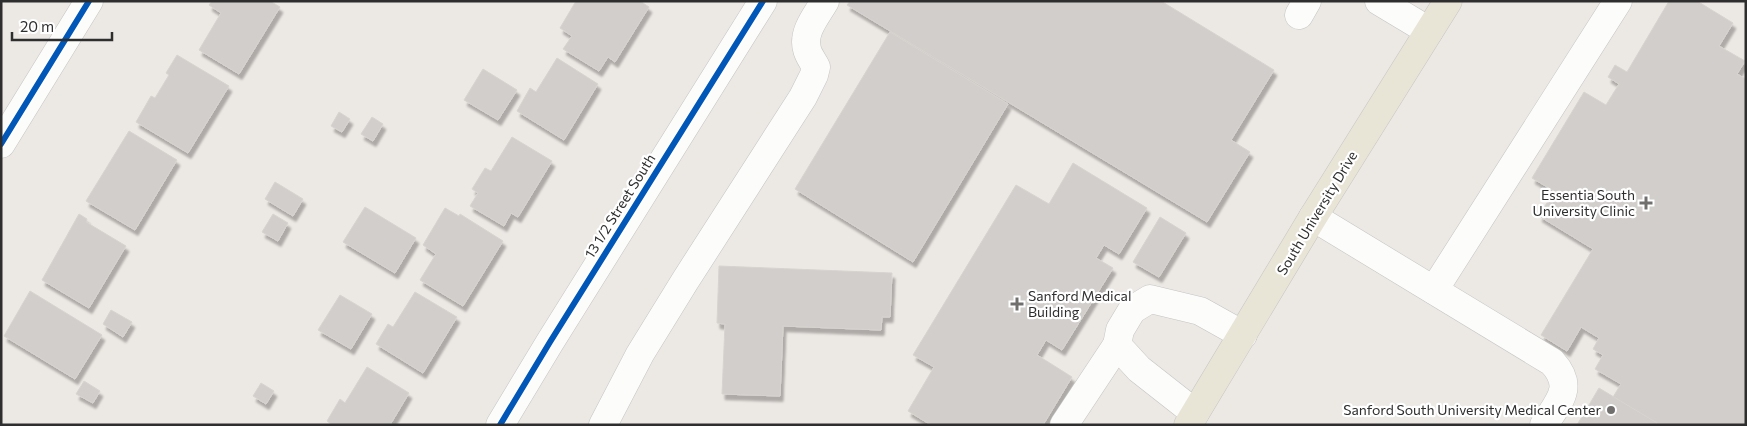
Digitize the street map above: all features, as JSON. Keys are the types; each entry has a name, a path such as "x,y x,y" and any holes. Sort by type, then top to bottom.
{"main road":[{"name":"South University Drive","path":"1191,419 1313,217 1448,1"}],"street":[{"path":"1,144 89,1"},
{"name":"13 1/2 Street South","path":"500,425 555,333 763,1"},
{"path":"603,425 640,354 803,97 816,67 807,50 805,38 825,1"},
{"path":"1379,1 1429,31"},
{"path":"1434,290 1618,1"},
{"path":"1313,217 1552,362 1562,372 1565,384 1562,395 1544,425"},
{"path":"1064,425 1117,345 1120,330 1132,310 1150,299 1200,311 1243,334"},
{"path":"1117,345 1191,419"}],"building":[{"path":"212,1 270,1 280,7 239,74 199,50 221,13 209,5"},
{"path":"576,1 640,1 649,7 615,62 608,57 599,71 563,49 572,36 560,28"},
{"path":"850,1 1161,1 1274,70 1231,140 1250,152 1207,222 847,5"},
{"name":"Essentia South University Clinic","path":"1669,1 1697,1 1733,23 1719,46 1745,61 1737,74 1746,79 1746,425 1656,425 1657,423 1613,397 1621,384 1595,369 1603,355 1593,349 1599,338 1581,327 1567,351 1541,335 1593,249 1539,216 1554,191 1532,178 1584,92 1606,105 1619,84 1608,77 1615,65 1627,72"},
{"path":"890,32 1008,104 913,262 795,189"},
{"path":"177,55 229,86 188,153 136,122 151,96 155,98 169,75 166,73"},
{"path":"557,58 598,84 564,140 517,111 530,88 536,92"},
{"path":"483,69 517,90 498,120 464,100"},
{"path":"339,112 350,119 342,132 331,126"},
{"path":"372,117 383,124 373,141 361,134"},
{"path":"129,131 177,160 135,230 86,201"},
{"path":"512,137 552,161 518,217 511,213 504,226 470,206 478,193 472,189 485,168 491,171"},
{"name":"Sanford Medical Building","path":"1073,163 1147,208 1119,254 1104,245 1096,258 1113,268 1062,350 1046,340 1037,355 1072,377 1043,425 931,425 908,411 934,367 913,355 1016,185 1049,204"},
{"path":"275,182 303,199 293,216 265,199"},
{"path":"365,207 416,238 395,273 343,242"},
{"path":"445,208 459,216 460,214 503,241 463,306 420,280 436,254 423,245"},
{"path":"79,214 87,219 86,222 126,246 89,308 42,280"},
{"path":"273,214 288,223 278,241 262,232"},
{"path":"1160,217 1186,233 1159,277 1133,262"},
{"path":"719,266 892,273 890,317 882,317 881,330 783,326 780,396 722,394 725,324 717,323"},
{"path":"30,291 102,335 75,379 4,336"},
{"path":"415,292 457,317 423,373 376,344 388,324 393,327"},
{"path":"340,295 372,314 351,349 318,330"},
{"path":"111,310 132,322 123,337 103,324"},
{"path":"367,367 409,393 390,425 332,425 327,421 340,399 345,403"},
{"path":"84,381 100,391 93,403 76,394"},
{"path":"261,383 274,391 266,404 253,396"},
{"name":"Sanford South University Medical Center","path":"1599,388 1657,423 1656,425 1577,425"}],"cycle path":[{"path":"1,144 89,1"},
{"path":"500,425 763,1"}],"place":[{"name":"Essentia South University Clinic","path":"1646,203"},
{"name":"Sanford Medical Building","path":"1017,304"},
{"name":"Sanford South University Medical Center","path":"1611,410"}]}
